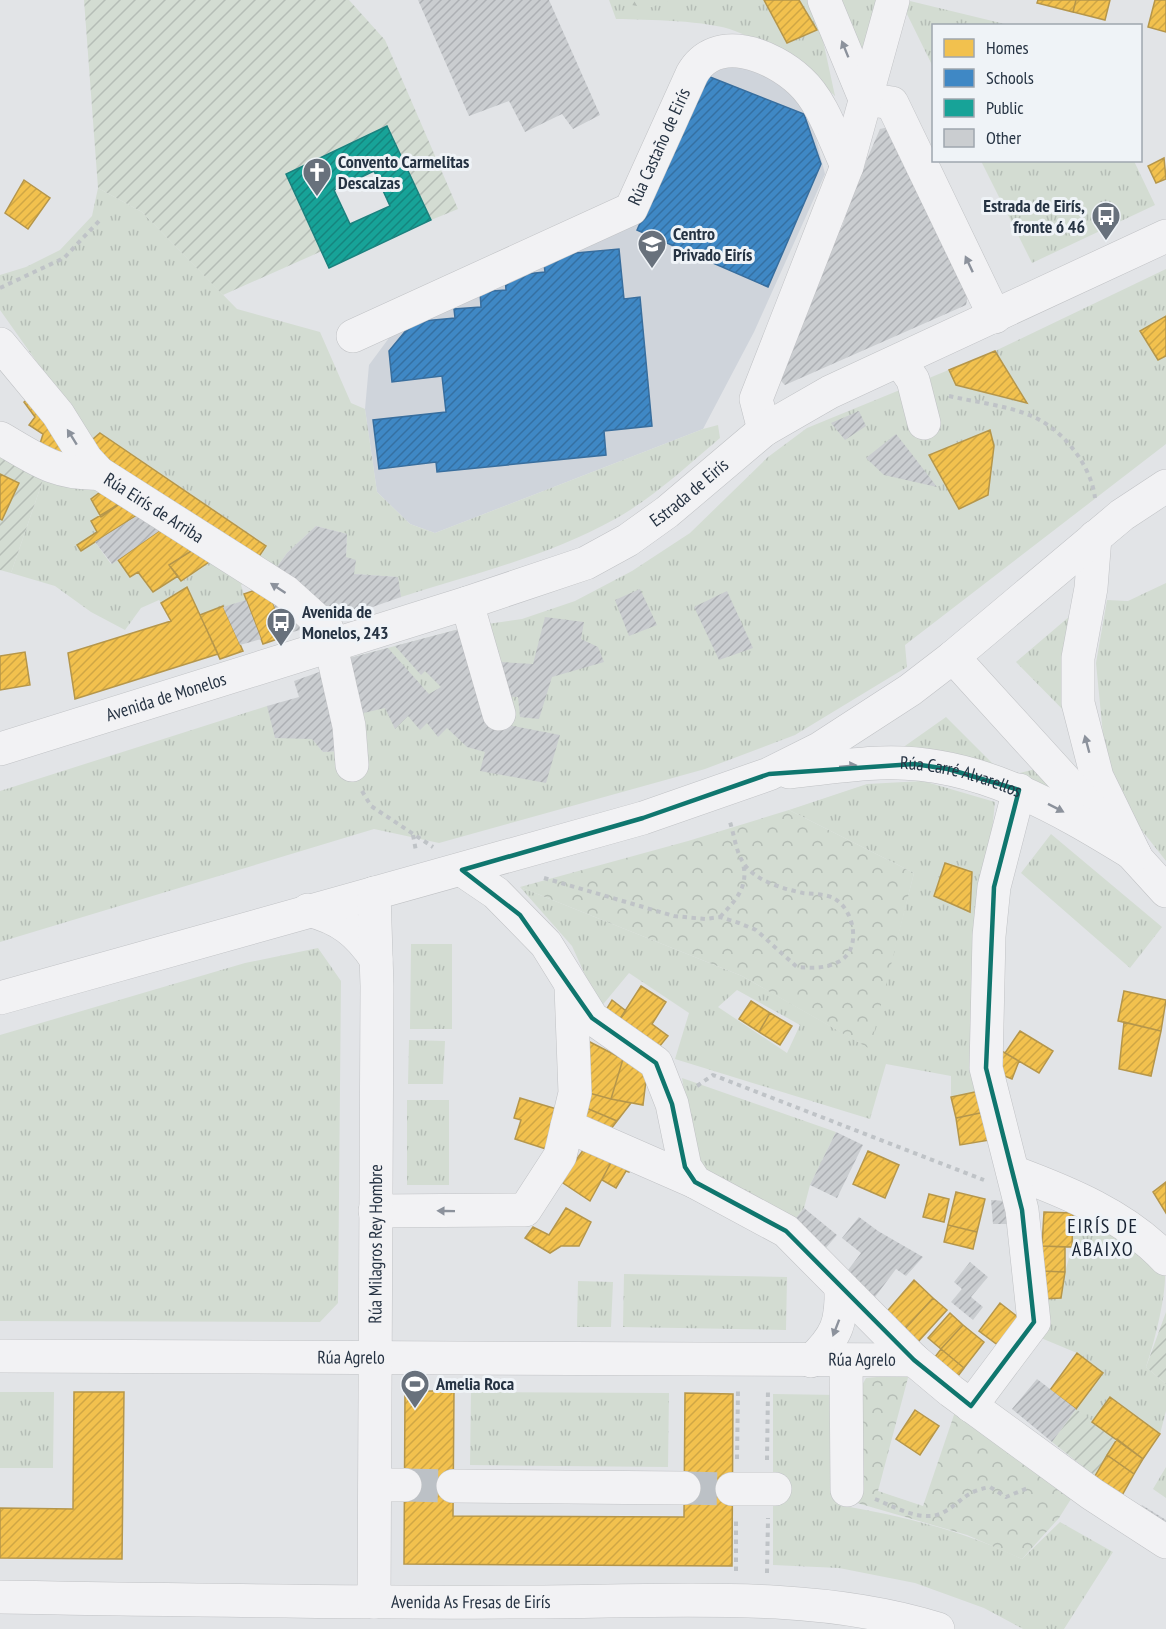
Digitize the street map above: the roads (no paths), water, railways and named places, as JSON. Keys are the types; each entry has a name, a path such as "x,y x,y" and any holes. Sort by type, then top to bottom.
{"street":[{"path":"824,0 865,99"},
{"path":"764,430 756,399 846,166 893,0"},
{"name":"Rúa Castaño de Eirís","path":"353,336 631,209 692,74 703,59 714,53 737,51 753,54 774,63 801,81 814,99 846,166"},
{"path":"865,99 892,103 995,317"},
{"name":"Estrada de Eirís","path":"331,644 467,603 586,563 628,540 667,512 764,430 830,392 907,370 995,317 1166,236"},
{"name":"Rúa Eirís de Arriba","path":"0,344 51,405 86,459 99,473 286,592 327,629 350,726 352,765"},
{"path":"907,370 924,423"},
{"path":"0,438 45,465 74,474 99,473"},
{"path":"0,998 374,893 451,860 643,818 769,774 819,748 867,718 953,657 1096,522 1122,515 1166,486"},
{"path":"1096,522 1091,588 1078,658 1078,703 1097,777 1135,855"},
{"path":"467,603 499,714"},
{"name":"Avenida de Monelos","path":"0,749 331,644"},
{"name":"Rúa Carré Alvarellos","path":"953,657 1166,891"},
{"name":"Rúa Carré Alvarellos","path":"769,774 881,763 914,764 948,769 1019,790 1065,812 1135,855"},
{"path":"971,1406 1034,1322 1022,1210 1001,1177 986,1068 989,936 994,887 1019,790"},
{"path":"451,860 496,893 520,915 546,945 592,1018 657,1063 672,1104 685,1167 695,1182"},
{"name":"Rúa Milagros Rey Hombre","path":"374,893 376,1358 390,1485 374,1602"},
{"path":"308,910 329,915 347,925 364,940 376,959"},
{"path":"375,1210 525,1210 560,1156 575,1093 571,987"},
{"path":"567,1126 695,1182 786,1231 914,1360 971,1406 1092,1494 1166,1542"},
{"path":"1001,1177 1089,1204 1138,1234 1166,1259"},
{"name":"Rúa Agrelo","path":"811,1361 836,1332 842,1311 841,1287"},
{"name":"Rúa Agrelo","path":"0,1356 914,1360"},
{"path":"846,1361 857,1493"},
{"path":"453,1486 684,1488"},
{"path":"735,1492 770,1492"},
{"name":"Avenida As Fresas de Eirís","path":"0,1597 374,1602 751,1602 859,1609 938,1629"}],"tunnel":[{"path":"405,1485 453,1486"},
{"path":"684,1488 732,1489"}],"place":[{"name":"Convento Carmelitas Descalzas","path":"317,198"},
{"name":"Estrada de Eirís, fronte ó 46","path":"1106,242"},
{"name":"Centro Privado Eirís","path":"652,270"},
{"name":"Avenida de Monelos, 243","path":"281,648"},
{"name":"Amelia Roca","path":"415,1410"}],"district":[{"name":"EIRÍS DE ABAIXO","path":"1103,1238"}]}
